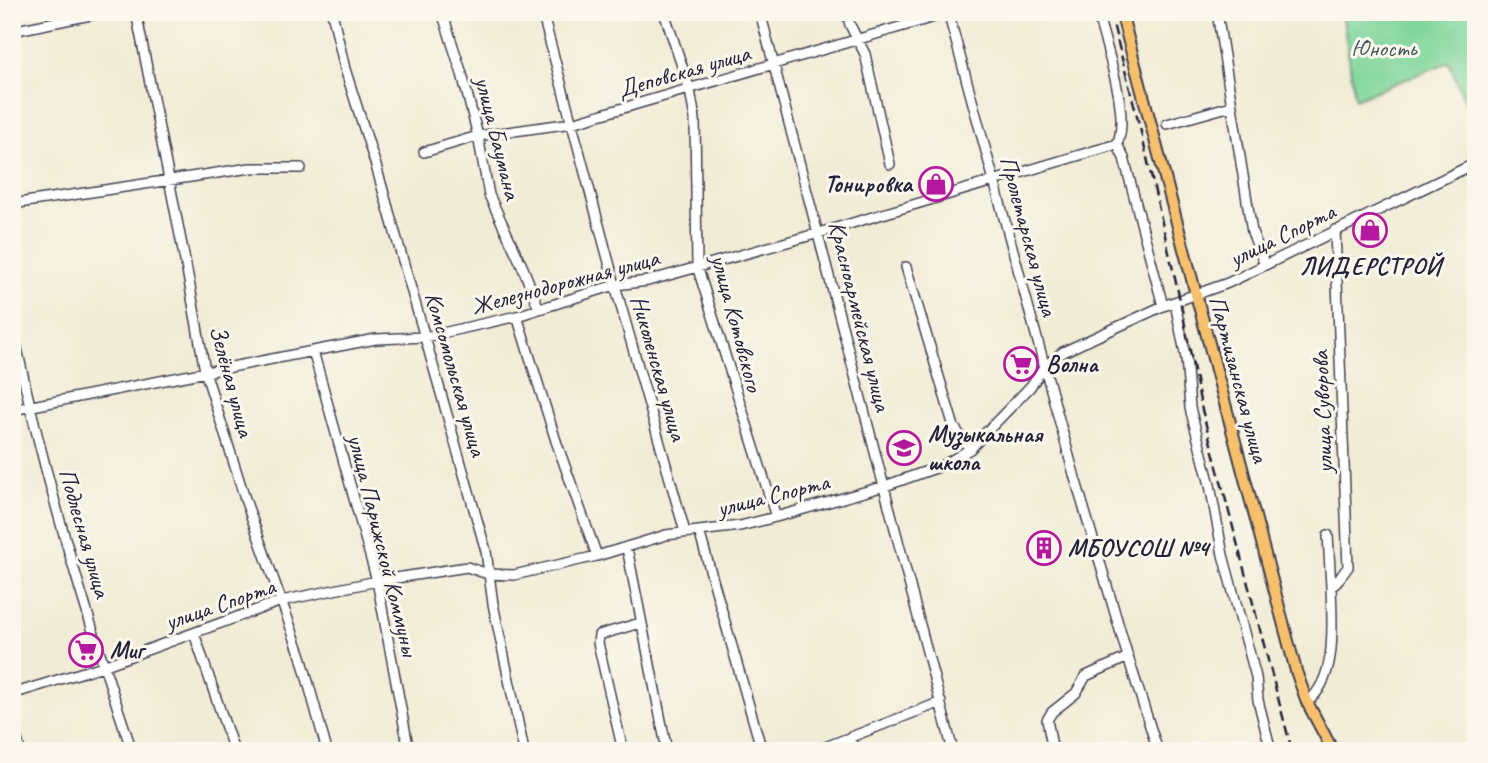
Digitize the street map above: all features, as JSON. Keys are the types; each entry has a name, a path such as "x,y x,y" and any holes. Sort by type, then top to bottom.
{"main road":[{"name":"Партизанская улица","path":"1121,12 1267,567 1307,702 1333,751"}],"street":[{"path":"47,12 50,24"},
{"path":"12,31 105,12"},
{"name":"Зелёная улица","path":"136,12 205,371 301,656 327,751"},
{"name":"Комсомольская улица","path":"332,12 345,69 376,166 486,551 508,681 524,751"},
{"name":"улица Баумана","path":"442,12 478,136 489,195 539,309"},
{"name":"Николенская улица","path":"542,12 685,532"},
{"name":"улица Котовского","path":"663,12 691,90 695,119 697,266 776,517"},
{"name":"Красноармейская улица","path":"760,12 953,751"},
{"path":"848,12 850,25 865,54 890,164"},
{"name":"Деповская улица","path":"424,152 478,136 572,123 950,12"},
{"name":"Пролетарская улица","path":"950,12 1044,367 1158,751"},
{"path":"1097,12 1122,113 1122,134 1117,144 1163,306"},
{"path":"1217,12 1252,232 1265,265"},
{"path":"1167,124 1231,106"},
{"name":"Железнодорожная улица","path":"12,410 376,339 425,337 517,316 615,285 648,281 819,233 1117,144"},
{"name":"улица Спорта","path":"12,694 103,666 281,601 377,581 467,567 488,574 514,575 685,532 740,526 776,517 944,466 970,449 1030,387 1044,367 1063,352 1163,306 1195,296 1265,265 1476,163"},
{"path":"12,204 250,168 301,168"},
{"name":"улица Суворова","path":"1331,587 1348,567 1335,230"},
{"path":"905,267 954,427 970,449"},
{"name":"Партизанская улица","path":"1175,303 1186,358 1189,408 1210,485 1223,555 1256,677 1258,699 1271,751"},
{"path":"517,316 556,441 597,556"},
{"name":"Подлесная улица","path":"12,324 29,407 103,666 132,751"},
{"name":"улица Парижской Коммуны","path":"313,351 377,581 410,751"},
{"path":"699,531 762,751"},
{"path":"1307,702 1317,694 1331,654 1328,535"},
{"path":"626,548 667,751"},
{"path":"623,751 598,643 599,635 640,623"},
{"path":"194,633 234,751"},
{"path":"1052,751 1047,720 1052,712 1076,694 1086,676 1128,657"},
{"path":"815,751 941,702"},
{"path":"12,720 20,751"},
{"path":"849,737 854,751"}],"green space":[{"name":"Юность","path":"1342,12 1476,12 1476,99 1475,97 1465,101 1449,62 1355,99"}],"railway":[{"path":"1110,12 1180,300 1201,406 1292,751"}],"place":[{"name":"Тонировка","path":"936,184"},
{"name":"ЛИДЕРСТРОЙ","path":"1370,230"},
{"name":"Волна","path":"1021,364"},
{"name":"Музыкальная школа","path":"904,448"},
{"name":"МБОУСОШ №4","path":"1044,548"},
{"name":"Миг","path":"86,650"}]}
